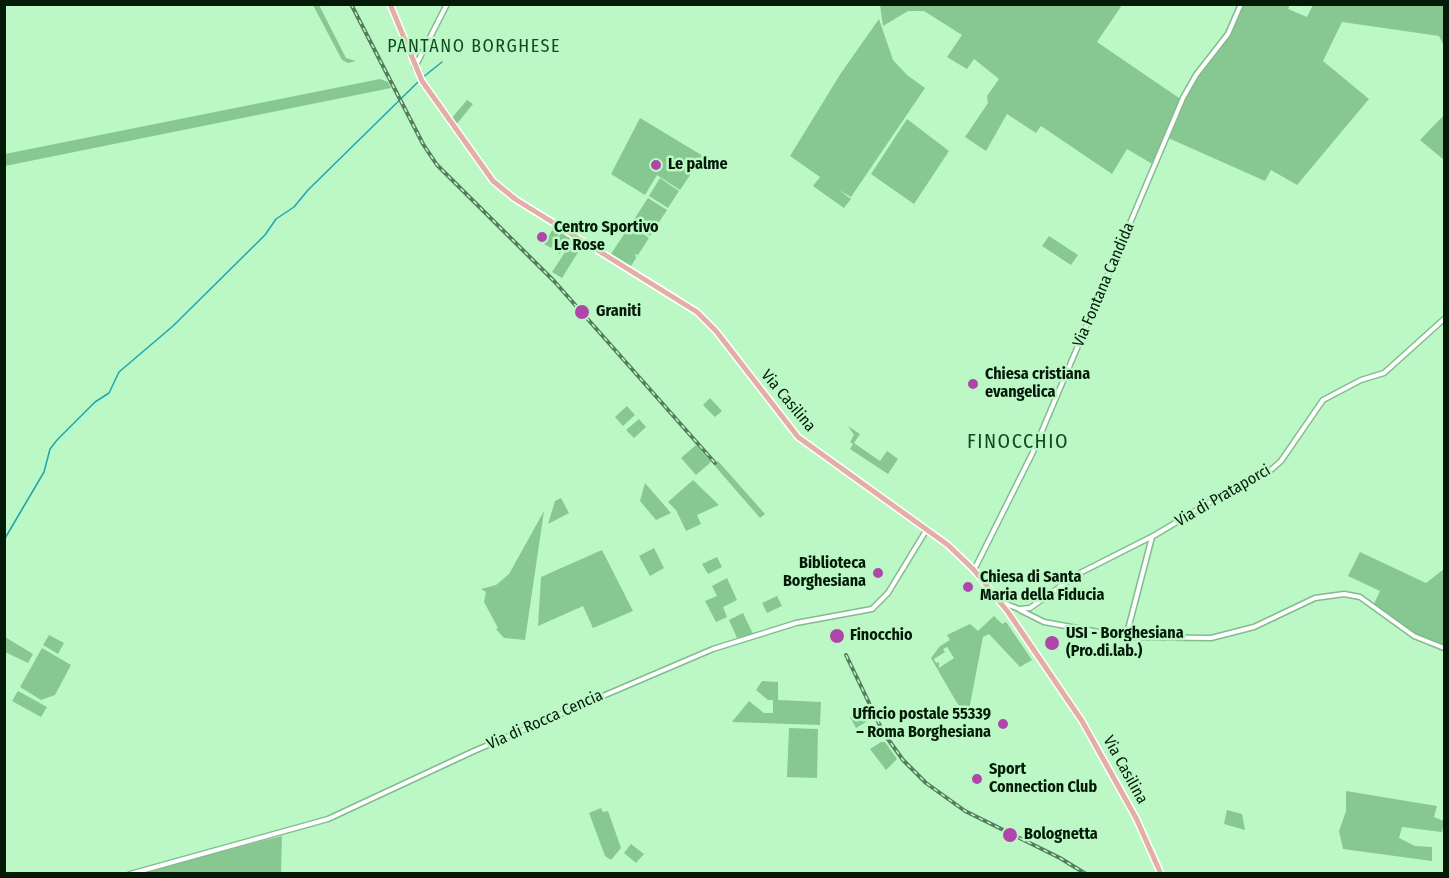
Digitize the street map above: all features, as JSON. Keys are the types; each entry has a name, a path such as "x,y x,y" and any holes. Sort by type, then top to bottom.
{"main road":[{"name":"Via Casilina","path":"390,4 415,68 475,160 497,186 699,314 721,337 798,437 927,529 956,551 975,570 1001,602 1089,733 1136,818 1161,873"},
{"path":"415,68 447,4"},
{"name":"Via Fontana Candida","path":"975,570 1033,452 1184,96 1228,34 1241,4"},
{"name":"Via di Prataporci","path":"1019,609 1029,608 1078,573 1152,537 1232,489 1273,468 1323,400 1361,380 1384,373 1444,319"},
{"name":"Via di Rocca Cencia","path":"130,873 292,831 334,817 474,751 713,649 793,624 872,609 888,593 927,529"},
{"path":"1126,637 1152,537"},
{"path":"1001,602 1044,622 1126,637 1222,637 1257,626 1315,598 1342,594 1360,597 1414,636 1444,648"}],"green space":[{"path":"313,5 319,5 346,58 356,61 348,63 342,60"},
{"path":"880,5 1122,5 1097,42 1182,100 1195,77 1222,43 1240,8 1233,5 1290,5 1288,9 1307,17 1313,5 1444,5 1444,46 1439,36 1342,22 1323,61 1369,99 1297,185 1271,170 1265,181 1166,137 1154,165 1127,149 1112,174 1041,126 1036,133 1007,114 986,151 965,137 988,103 987,96 999,79 974,59 967,69 947,57 962,35 924,11 908,11 883,26"},
{"path":"879,19 893,60 907,75 925,88 851,197 839,190 851,199 844,208 813,186 820,177 790,156 841,73"},
{"path":"380,79 388,82 391,88 5,166 5,154"},
{"path":"467,100 473,104 455,126 451,119"},
{"path":"1444,115 1444,160 1420,140"},
{"name":"Le palme","path":"640,118 703,156 680,190 657,175 645,195 611,174"},
{"path":"907,119 949,151 914,204 871,174"},
{"path":"660,178 679,191 668,208 649,196"},
{"path":"648,198 667,210 650,236 631,224"},
{"path":"630,225 649,238 638,255 635,254 636,258 631,266 611,254"},
{"path":"553,229 560,233 551,248 544,244"},
{"path":"561,233 570,238 560,254 552,249"},
{"path":"1049,236 1078,255 1071,265 1042,246"},
{"path":"573,240 582,246 562,278 552,272"},
{"path":"710,398 722,411 715,417 703,405"},
{"path":"627,406 635,415 623,426 615,417"},
{"path":"639,419 646,427 634,438 626,430"},
{"path":"848,426 860,434 854,443 880,461 887,451 898,459 888,474 850,449 853,444 850,442 854,435"},
{"path":"696,445 711,462 696,475 681,458"},
{"path":"718,461 765,514 760,518 714,465"},
{"path":"693,480 719,505 697,515 701,524 686,531 676,510 668,502"},
{"path":"645,483 671,513 656,520 640,501"},
{"path":"561,498 569,513 548,524 555,501"},
{"path":"544,511 525,640 504,638 496,629 498,628 484,602 486,592 481,589 496,585 509,574"},
{"path":"654,548 664,568 650,576 639,556"},
{"path":"602,550 633,611 593,628 583,606 538,626 541,577"},
{"path":"1360,552 1426,583 1444,569 1444,648 1426,642 1373,606 1380,591 1348,576"},
{"path":"717,557 722,567 708,574 702,564"},
{"path":"727,578 737,600 723,607 727,617 716,622 705,601 717,596 712,586"},
{"path":"777,596 782,606 767,613 762,603"},
{"path":"743,613 753,634 737,638 729,620"},
{"path":"994,616 1002,624 1006,622 1032,660 1020,667 989,634 983,637 968,715 957,703 931,658 940,646 950,640 947,635 970,624 978,631","holes":["947,647 954,658 939,668 939,662 936,663 934,659 945,652 943,649"]},
{"path":"49,635 64,643 58,654 43,645"},
{"path":"5,637 33,654 28,663 5,652"},
{"path":"42,648 71,665 55,695 41,700 20,687"},
{"path":"762,681 778,682 778,700 821,702 820,725 732,722 749,701 764,713 773,713 773,700 768,700 756,690"},
{"path":"18,691 47,707 41,717 12,701"},
{"path":"865,708 871,719 856,728 850,717"},
{"path":"789,728 818,729 817,778 787,777"},
{"path":"885,742 897,759 886,770 870,749"},
{"path":"1346,791 1437,806 1434,817 1444,821 1442,832 1402,827 1399,838 1415,846 1432,847 1432,861 1343,849 1339,831 1346,811"},
{"path":"601,808 603,812 608,811 621,848 611,860 605,856 589,813"},
{"path":"1227,810 1242,814 1245,830 1224,824"},
{"path":"282,836 281,873 141,873 214,853"},
{"path":"631,844 644,854 636,863 624,853"}],"waterway":[{"path":"422,78 442,62"},
{"path":"4,540 44,472 50,449 57,440 95,402 109,393 119,372 173,326 265,235 276,219 294,207 308,190 418,82"}],"railway":[{"path":"351,4 423,144 437,165 554,281 715,463"},
{"path":"846,655 883,732 903,760 926,783 965,811 1060,858 1086,874"}],"place":[{"name":"Le palme","path":"656,165"},
{"name":"Centro Sportivo Le Rose","path":"542,237"},
{"name":"Graniti","path":"582,312"},
{"name":"Chiesa cristiana evangelica","path":"973,384"},
{"name":"Biblioteca Borghesiana","path":"878,573"},
{"name":"Chiesa di Santa Maria della Fiducia","path":"968,587"},
{"name":"Finocchio","path":"837,636"},
{"name":"USI - Borghesiana (Pro.di.lab.)","path":"1052,643"},
{"name":"Ufficio postale 55339 – Roma Borghesiana","path":"1003,724"},
{"name":"Sport Connection Club","path":"977,779"},
{"name":"Bolognetta","path":"1010,835"}],"district":[{"name":"PANTANO BORGHESE","path":"474,47"},
{"name":"FINOCCHIO","path":"1018,442"}]}
